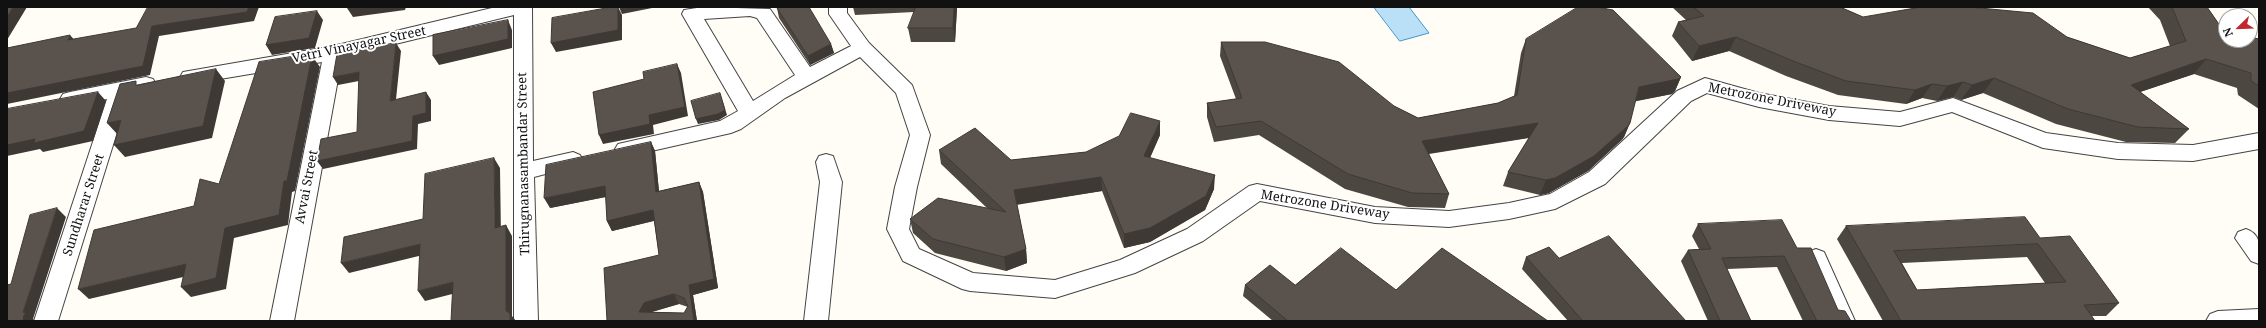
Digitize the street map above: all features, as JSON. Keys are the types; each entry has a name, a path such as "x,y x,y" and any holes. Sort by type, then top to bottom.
{"street":[{"name":"Vetri Vinayagar Street","path":"52,102 333,53 522,7"},
{"name":"Thirugnanasambandar Street","path":"522,7 526,321"},
{"name":"Metrozone Driveway","path":"838,7 838,14 862,48 905,90 920,135 906,187 898,229 911,255 970,282 1055,289 1127,267 1195,235 1258,192 1375,215 1449,219 1509,211 1555,201 1597,178 1684,96 1705,85 1759,100 1821,111 1900,119 1953,105 2043,140 2118,152 2193,153 2259,141"},
{"path":"750,113 691,14 750,10 763,13 807,78"},
{"path":"523,171 724,128 750,113 778,93 862,48"},
{"name":"Avvai Street","path":"282,321 333,53"},
{"name":"Sundharar Street","path":"46,321 121,89"},
{"path":"816,321 831,182 826,162"},
{"path":"1816,258 1842,321"},
{"path":"2218,321 2259,319"}],"water":[{"path":"1374,7 1409,7 1429,33 1400,41"}],"building":[{"path":"7,7 13,7 7,17"},
{"path":"148,7 249,7 247,12 152,26 143,66 7,93 7,48 70,35 68,40 136,28"},
{"path":"618,7 618,30 551,43 552,18"},
{"path":"809,7 831,44 808,56 777,8"},
{"path":"916,7 954,7 953,28 908,28"},
{"path":"1578,7 1597,7 1613,10 1681,77 1678,79 1639,87 1628,126 1594,156 1555,178 1546,180 1508,172 1538,123 1422,141 1449,194 1412,193 1348,174 1261,121 1216,127 1207,103 1242,98 1221,42 1265,42 1339,62 1394,106 1418,118 1498,103 1517,95 1526,39"},
{"path":"1694,7 1840,7 1863,17 1921,7 1969,7 2033,13 2067,37 2130,58 2186,41 2172,7 2207,7 2218,23 2218,48 2258,48 2259,39 2259,86 2251,81 2251,73 2206,59 2131,85 2189,129 2138,127 2068,109 1994,78 1972,85 1963,82 1947,86 1932,84 1915,90 1846,81 1736,37 1699,46 1678,22 1704,16"},
{"path":"317,11 309,38 266,45 275,17"},
{"path":"508,20 508,39 433,56 433,35"},
{"path":"396,43 390,101 426,92 426,113 413,116 412,141 317,161 321,139 357,132 359,72 333,77 337,54"},
{"path":"303,55 302,58 312,56 287,181 284,181 279,215 225,228 216,278 181,287 186,264 78,289 94,230 194,206 200,179 219,184 259,62"},
{"path":"677,64 685,107 649,115 650,124 599,135 593,92 644,79 643,72"},
{"path":"216,69 203,126 114,145 121,120 107,123 120,84 136,81 136,85"},
{"path":"98,92 84,131 34,143 35,139 7,145 7,109"},
{"path":"720,93 725,110 718,114 696,119 691,101"},
{"path":"1131,113 1160,121 1144,156 1215,175 1206,196 1150,228 1124,234 1101,177 1014,190 1026,249 1004,257 933,239 910,219 938,198 1006,212 939,150 975,128 1011,160 1086,152 1119,136"},
{"path":"651,142 656,192 699,182 714,279 689,285 694,321 607,321 604,268 659,255 653,210 607,221 605,186 544,198 546,165","holes":["674,294 684,298 688,306 684,313 639,312 644,303"]},
{"path":"494,158 495,228 506,225 506,311 510,313 510,321 451,321 453,282 418,291 420,244 341,263 344,237 423,219 425,174"},
{"path":"57,208 23,312 27,314 24,315 23,321 7,321 7,285 11,284 30,215"},
{"path":"2025,217 2040,238 2070,236 2119,303 2084,305 2095,321 1901,321 1846,226","holes":["2038,244 2066,282 1917,290 1894,251"]},
{"path":"1782,220 1797,248 1811,248 1838,310 1845,311 1851,321 1817,321 1784,256 1722,258 1751,321 1720,321 1688,250 1711,249 1698,224"},
{"path":"1609,236 1686,321 1583,321 1526,257 1549,247 1559,258"},
{"path":"1341,248 1396,290 1442,248 1548,321 1288,321 1245,285 1270,265 1295,285"}]}
